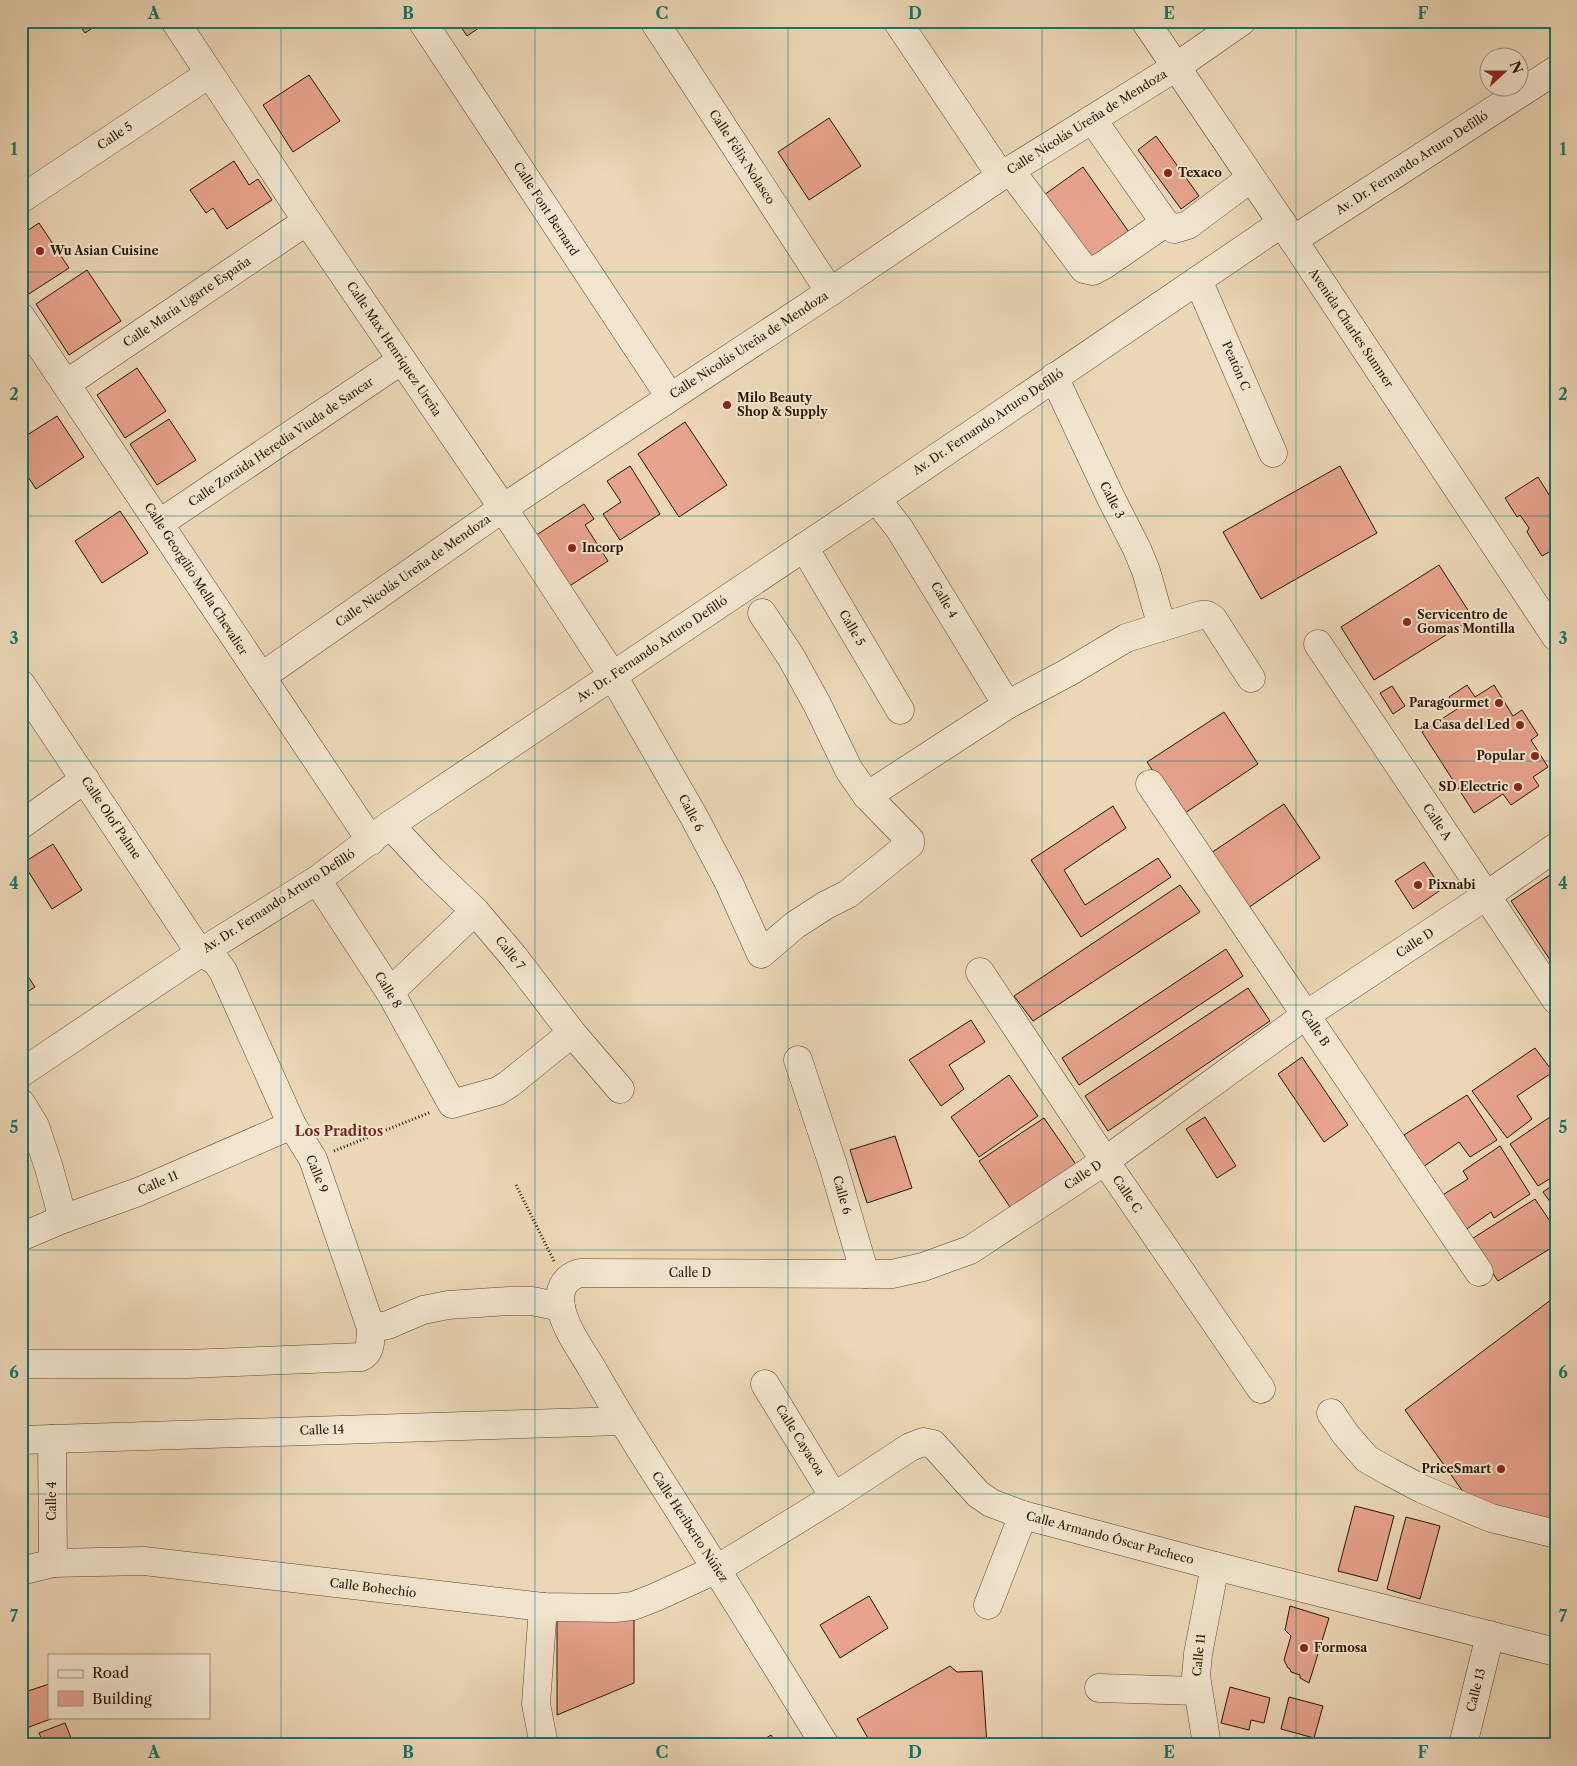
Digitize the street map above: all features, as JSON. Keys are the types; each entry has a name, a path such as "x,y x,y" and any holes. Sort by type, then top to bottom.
{"street":[{"name":"Calle Max Henríquez Ureña","path":"175,21 307,221 503,508 613,676"},
{"name":"Calle Font Bernard","path":"422,21 670,397"},
{"name":"Calle Félix Nolasco","path":"654,21 830,292"},
{"path":"898,21 1006,173 1084,269 1093,271 1104,265 1165,223"},
{"name":"Avenida Charles Sumner","path":"1146,21 1287,231 1547,606 1556,637"},
{"name":"Calle Nicolás Ureña de Mendoza","path":"261,677 503,508 1006,173 1176,67 1242,21"},
{"name":"Av. Dr. Fernando Arturo Defilló","path":"21,1073 200,952 317,880 381,833 1198,280 1287,231 1556,70"},
{"name":"Calle 5","path":"21,199 209,74"},
{"path":"1092,119 1165,223 1174,229 1188,225 1251,178"},
{"name":"Calle María Ugarte España","path":"66,384 307,221"},
{"name":"Peatón C","path":"1198,280 1273,453"},
{"name":"Calle Georgilio Mella Chevalier","path":"21,317 261,677 381,833"},
{"name":"Calle Zoraida Heredia Viuda de Sancar","path":"160,524 402,360"},
{"name":"Calle 3","path":"1054,376 1137,549 1162,627"},
{"name":"Calle 4","path":"876,499 899,528 1007,705"},
{"name":"Calle 5","path":"804,547 900,710"},
{"path":"762,613 791,657 817,704 849,770 866,796 1007,705 1068,673 1126,638 1201,615 1208,615 1212,619 1251,678"},
{"name":"Calle A","path":"1318,644 1556,1000"},
{"name":"Calle 6","path":"613,676 693,815 729,883 761,954 795,926 826,905 848,894 910,844 910,840 866,796"},
{"name":"Calle Olof Palme","path":"21,684 200,952"},
{"path":"21,825 85,779"},
{"name":"Calle B","path":"1150,784 1479,1272"},
{"name":"Calle 7","path":"381,833 432,870 474,911 514,956 572,1033 620,1089"},
{"name":"Calle D","path":"563,1294 573,1275 580,1273 892,1274 922,1267 970,1250 1105,1161 1306,1014 1556,848"},
{"name":"Calle 8","path":"317,880 390,992 452,1104"},
{"path":"390,992 474,911"},
{"name":"Calle 9","path":"200,952 215,960 223,971 292,1125 313,1159 371,1328"},
{"name":"Calle C","path":"980,972 1105,1161 1261,1389"},
{"path":"452,1104 498,1091 572,1033"},
{"name":"Calle 6","path":"798,1060 833,1164 865,1274"},
{"path":"21,1102 35,1126 63,1219"},
{"name":"Calle 11","path":"21,1237 63,1219 138,1192 292,1125"},
{"path":"21,1364 187,1364 361,1357 366,1355 369,1350 371,1328 388,1325 423,1310 448,1305 532,1301 563,1294"},
{"name":"Calle Heriberto Núñez","path":"563,1294 569,1330 622,1421 717,1569 825,1745"},
{"name":"Calle Cayacoa","path":"765,1384 834,1497"},
{"path":"1331,1412 1346,1436 1367,1459 1390,1472 1422,1489 1491,1518 1556,1534"},
{"name":"Calle 14","path":"21,1440 622,1421"},
{"name":"Calle 4","path":"52,1439 53,1563"},
{"name":"Calle Armando Óscar Pacheco","path":"717,1569 834,1497 910,1447 928,1442 937,1448 978,1494 991,1503 1023,1515 1214,1566 1556,1652"},
{"path":"988,1605 1023,1515"},
{"name":"Calle Bohechío","path":"21,1570 53,1563 144,1561 542,1607 615,1608 633,1606 717,1569"},
{"name":"Calle 11","path":"1208,1745 1197,1691 1196,1676 1198,1654 1214,1566"},
{"path":"542,1607 536,1704 544,1745"},
{"name":"Calle 13","path":"1463,1745 1490,1635"},
{"path":"1099,1688 1197,1691"}],"path":[{"path":"313,1159 452,1104"},
{"path":"516,1185 563,1294"}],"building":[{"path":"77,21 103,21 85,33"},
{"path":"457,21 489,21 467,36"},
{"path":"309,75 340,121 293,152 263,105"},
{"path":"829,118 861,166 809,200 778,152"},
{"name":"Texaco","path":"1156,136 1199,196 1181,209 1138,150"},
{"path":"234,161 249,185 258,179 272,200 227,229 213,208 206,213 190,190"},
{"path":"1083,167 1131,235 1092,263 1044,195"},
{"name":"Wu Asian Cuisine","path":"39,223 69,268 21,299 21,235"},
{"path":"87,270 121,321 69,355 36,304"},
{"path":"137,368 166,411 125,438 97,395"},
{"path":"57,416 84,457 36,489 21,466 21,439"},
{"path":"169,419 196,460 157,485 130,444"},
{"path":"685,422 727,485 679,517 638,454"},
{"path":"630,466 660,514 620,540 603,514 621,502 607,481"},
{"path":"1340,466 1377,533 1261,599 1223,532"},
{"path":"1538,477 1556,506 1556,548 1542,556 1527,532 1529,528 1520,515 1517,517 1505,498"},
{"name":"Incorp","path":"584,504 594,519 585,525 608,561 568,587 535,536"},
{"path":"120,511 148,553 102,583 75,541"},
{"name":"Servicentro de Gomas Montilla","path":"1439,565 1473,618 1374,680 1341,627"},
{"path":"1467,685 1475,697 1494,685 1513,716 1522,710 1538,735 1531,740 1548,767 1533,777 1539,786 1511,805 1503,794 1474,813 1422,732 1457,709 1449,697"},
{"path":"1392,686 1405,706 1393,714 1380,693"},
{"path":"1224,712 1258,764 1182,815 1147,762"},
{"path":"1284,804 1320,858 1248,908 1211,853"},
{"path":"1113,806 1126,828 1064,870 1085,905 1158,858 1171,877 1081,937 1031,860"},
{"path":"53,844 82,890 52,909 23,863"},
{"name":"Pixnabi","path":"1424,862 1442,889 1413,909 1395,881"},
{"path":"1556,871 1556,969 1511,901"},
{"path":"1180,885 1200,912 1033,1021 1014,996"},
{"path":"1226,949 1243,976 1079,1085 1062,1058"},
{"path":"21,966 35,987 21,996"},
{"path":"1248,988 1270,1021 1108,1131 1085,1096"},
{"path":"971,1020 985,1042 949,1065 964,1089 941,1106 909,1060"},
{"path":"1535,1048 1553,1072 1517,1096 1532,1119 1507,1138 1472,1091"},
{"path":"1302,1057 1348,1125 1324,1142 1278,1074"},
{"path":"1009,1075 1038,1116 979,1157 951,1117"},
{"path":"1467,1095 1497,1140 1470,1157 1459,1142 1423,1167 1404,1135"},
{"path":"1556,1113 1556,1175 1538,1186 1510,1144"},
{"path":"1205,1117 1236,1166 1217,1178 1186,1129"},
{"path":"1044,1118 1077,1166 1012,1210 979,1161"},
{"path":"895,1136 912,1188 867,1203 850,1150"},
{"path":"1500,1146 1530,1194 1494,1218 1491,1212 1464,1231 1441,1196 1468,1179 1463,1171"},
{"path":"1556,1183 1556,1210 1543,1192"},
{"path":"1535,1199 1556,1230 1556,1245 1498,1281 1470,1240"},
{"name":"PriceSmart","path":"1556,1296 1556,1546 1488,1527 1405,1410"},
{"path":"1355,1506 1394,1516 1377,1581 1338,1571"},
{"path":"1406,1517 1440,1526 1420,1599 1387,1589"},
{"path":"869,1596 888,1628 840,1658 820,1625"},
{"name":"Formosa","path":"1290,1606 1329,1618 1309,1683 1300,1678 1300,1675 1291,1672 1284,1660 1291,1636 1285,1630"},
{"path":"557,1619 634,1620 634,1683 557,1715"},
{"path":"950,1666 957,1672 982,1671 987,1745 872,1745 857,1719"},
{"path":"48,1684 48,1718 53,1718 21,1730 21,1713 28,1710 22,1693"},
{"path":"1230,1687 1270,1698 1264,1723 1251,1720 1249,1730 1221,1723"},
{"path":"1289,1697 1323,1706 1314,1738 1281,1729"},
{"path":"65,1723 74,1745 44,1745 39,1733"},
{"path":"771,1735 777,1745 755,1745"},
{"path":"29,1737 32,1745 21,1745 21,1739"}],"place":[{"name":"Texaco","path":"1168,173"},
{"name":"Wu Asian Cuisine","path":"40,251"},
{"name":"Milo Beauty Shop & Supply","path":"727,405"},
{"name":"Incorp","path":"572,548"},
{"name":"Servicentro de Gomas Montilla","path":"1407,622"},
{"name":"Paragourmet","path":"1499,703"},
{"name":"La Casa del Led","path":"1520,725"},
{"name":"Popular","path":"1535,756"},
{"name":"SD Electric","path":"1518,787"},
{"name":"Pixnabi","path":"1418,885"},
{"name":"PriceSmart","path":"1501,1469"},
{"name":"Formosa","path":"1304,1648"}],"district":[{"name":"Los Praditos","path":"339,1131"}]}
